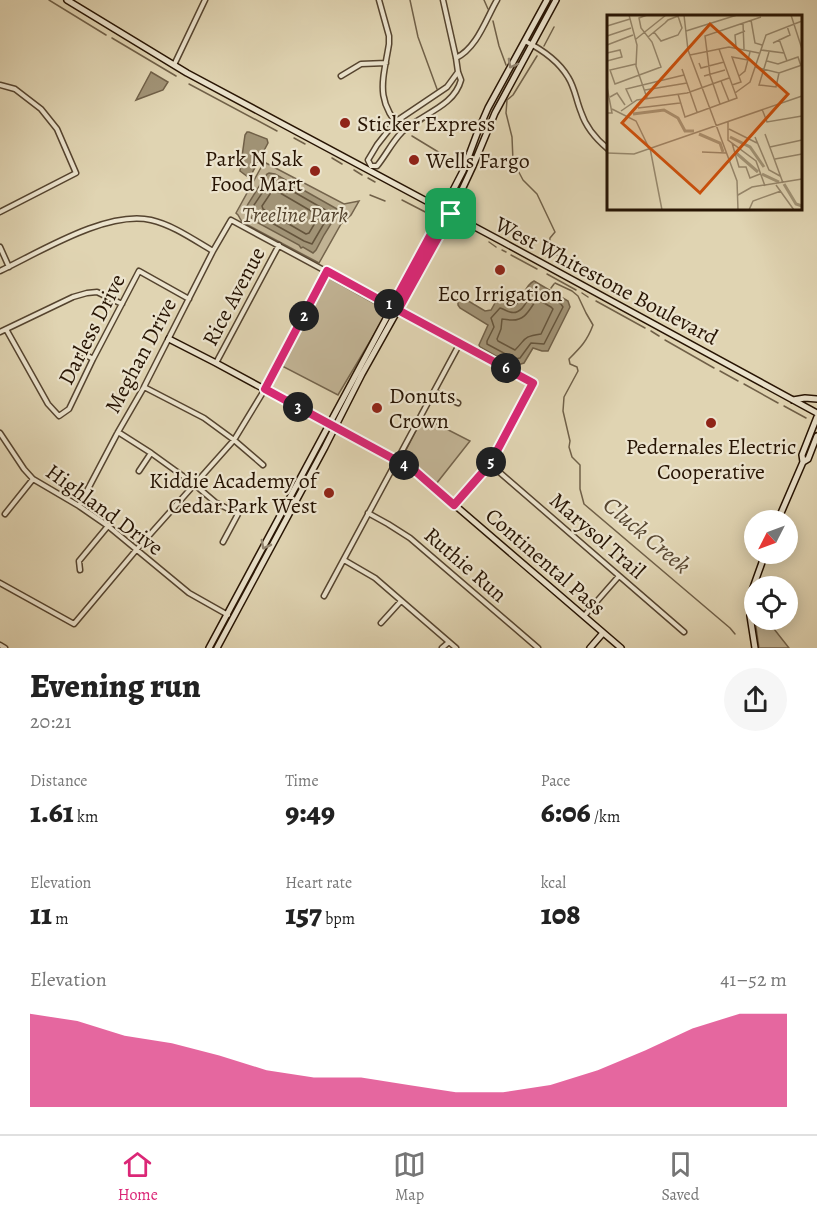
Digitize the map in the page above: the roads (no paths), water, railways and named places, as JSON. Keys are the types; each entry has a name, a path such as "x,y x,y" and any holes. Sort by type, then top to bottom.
{"main road":[{"name":"West Whitestone Boulevard","path":"67,0 174,65 246,105 370,168 565,277 700,348 817,415"},
{"path":"209,648 395,308 463,171 488,108 547,0"},
{"path":"395,308 451,214 495,113 556,0"},
{"name":"Continental Pass","path":"168,339 414,470 621,648"},
{"path":"793,400 817,399"},
{"path":"782,510 803,462 802,455 817,415"},
{"path":"218,648 332,426"},
{"path":"803,462 808,459 817,436"},
{"path":"755,648 750,615 751,593 761,564"},
{"path":"590,648 603,633"}],"street":[{"path":"174,65 205,0"},
{"path":"378,0 389,44 381,90 383,101 403,131"},
{"path":"443,0 461,80 455,95 403,131 377,166 370,168 368,160 395,122 447,87 458,72"},
{"path":"456,58 464,54 473,44 497,0"},
{"path":"525,41 554,61 567,76 584,120 594,136 607,147"},
{"path":"341,75 361,64 386,63"},
{"path":"0,85 15,88 41,109 57,129 76,173 0,212"},
{"path":"0,271 59,242 101,225 135,218 161,223 213,251"},
{"name":"Meghan Drive","path":"79,506 231,220 279,245"},
{"path":"279,245 533,383 490,464 454,505"},
{"name":"Rice Avenue","path":"216,363 279,245"},
{"path":"0,247 9,267"},
{"path":"0,583 74,624 234,440 265,389 327,271"},
{"name":"Darless Drive","path":"6,329 48,404 59,416 69,409 139,272 189,299"},
{"path":"0,332 73,297 87,293 97,292 122,304"},
{"path":"324,596 460,343"},
{"path":"81,352 93,359"},
{"path":"144,387 204,418 263,465"},
{"path":"434,392 458,403"},
{"path":"118,432 194,484 214,502 238,514 223,542"},
{"name":"Highland Drive","path":"1,436 33,479 108,525 189,593 234,618"},
{"path":"139,471 151,453"},
{"name":"Marysol Trail","path":"490,464 684,632"},
{"path":"5,513 33,479"},
{"name":"Ruthie Run","path":"368,513 410,538 538,648"},
{"path":"80,570 79,561 108,525"},
{"path":"344,561 375,578 456,648"},
{"path":"584,616 620,576"},
{"path":"381,623 401,601"},
{"path":"442,648 449,642"},
{"path":"0,645 4,648"}],"water":[{"path":"151,72 168,82 163,90 136,100"},
{"path":"247,132 267,139 268,143 250,177 240,171"},
{"name":"Treeline Park","path":"269,173 275,174 337,209 337,214 313,253 253,220 249,214 247,215 248,204"},
{"path":"534,281 568,301 570,307 548,351 533,348 524,363 514,366 480,347 488,325 460,308 458,301 460,298 465,299 485,311 491,310 495,303 501,301 512,307 519,302 530,283"}],"waterway":[{"path":"49,0 106,35"},
{"path":"410,0 418,37 437,89"},
{"name":"Cluck Creek","path":"484,0 488,9"},
{"name":"Cluck Creek","path":"493,21 506,65"},
{"path":"544,46 554,27"},
{"path":"112,38 176,76"},
{"name":"Cluck Creek","path":"537,56 513,95 507,100 506,113 512,137 513,161 523,180 537,194 555,232 550,238 549,246 563,262 563,266"},
{"path":"189,84 277,131"},
{"path":"422,122 435,112"},
{"path":"412,136 440,153"},
{"path":"294,138 305,144"},
{"path":"332,158 342,164"},
{"path":"354,170 362,175"},
{"path":"368,178 375,182"},
{"path":"370,195 385,201"},
{"path":"402,200 433,216"},
{"path":"457,226 462,231"},
{"path":"489,242 496,247"},
{"path":"502,250 506,252"},
{"path":"511,255 537,269"},
{"name":"Cluck Creek","path":"547,274 576,290"},
{"name":"Cluck Creek","path":"555,283 578,296 593,325 583,343 569,359 570,364 577,367 578,371 564,397 563,411 572,457 580,465 580,489 584,504 735,634"},
{"name":"Cluck Creek","path":"551,288 554,284"},
{"path":"582,293 588,297"},
{"path":"596,301 645,328"},
{"path":"651,331 659,336"},
{"path":"665,340 714,368"},
{"path":"720,371 738,381"},
{"path":"744,384 778,403"},
{"path":"784,406 806,418"}],"place":[{"name":"Sticker Express","path":"345,123"},
{"name":"Wells Fargo","path":"414,160"},
{"name":"Park N Sak Food Mart","path":"315,171"},
{"name":"Eco Irrigation","path":"500,270"},
{"name":"Donuts Crown","path":"377,408"},
{"name":"Pedernales Electric Cooperative","path":"711,423"},
{"name":"Kiddie Academy of Cedar Park West","path":"329,493"}]}
